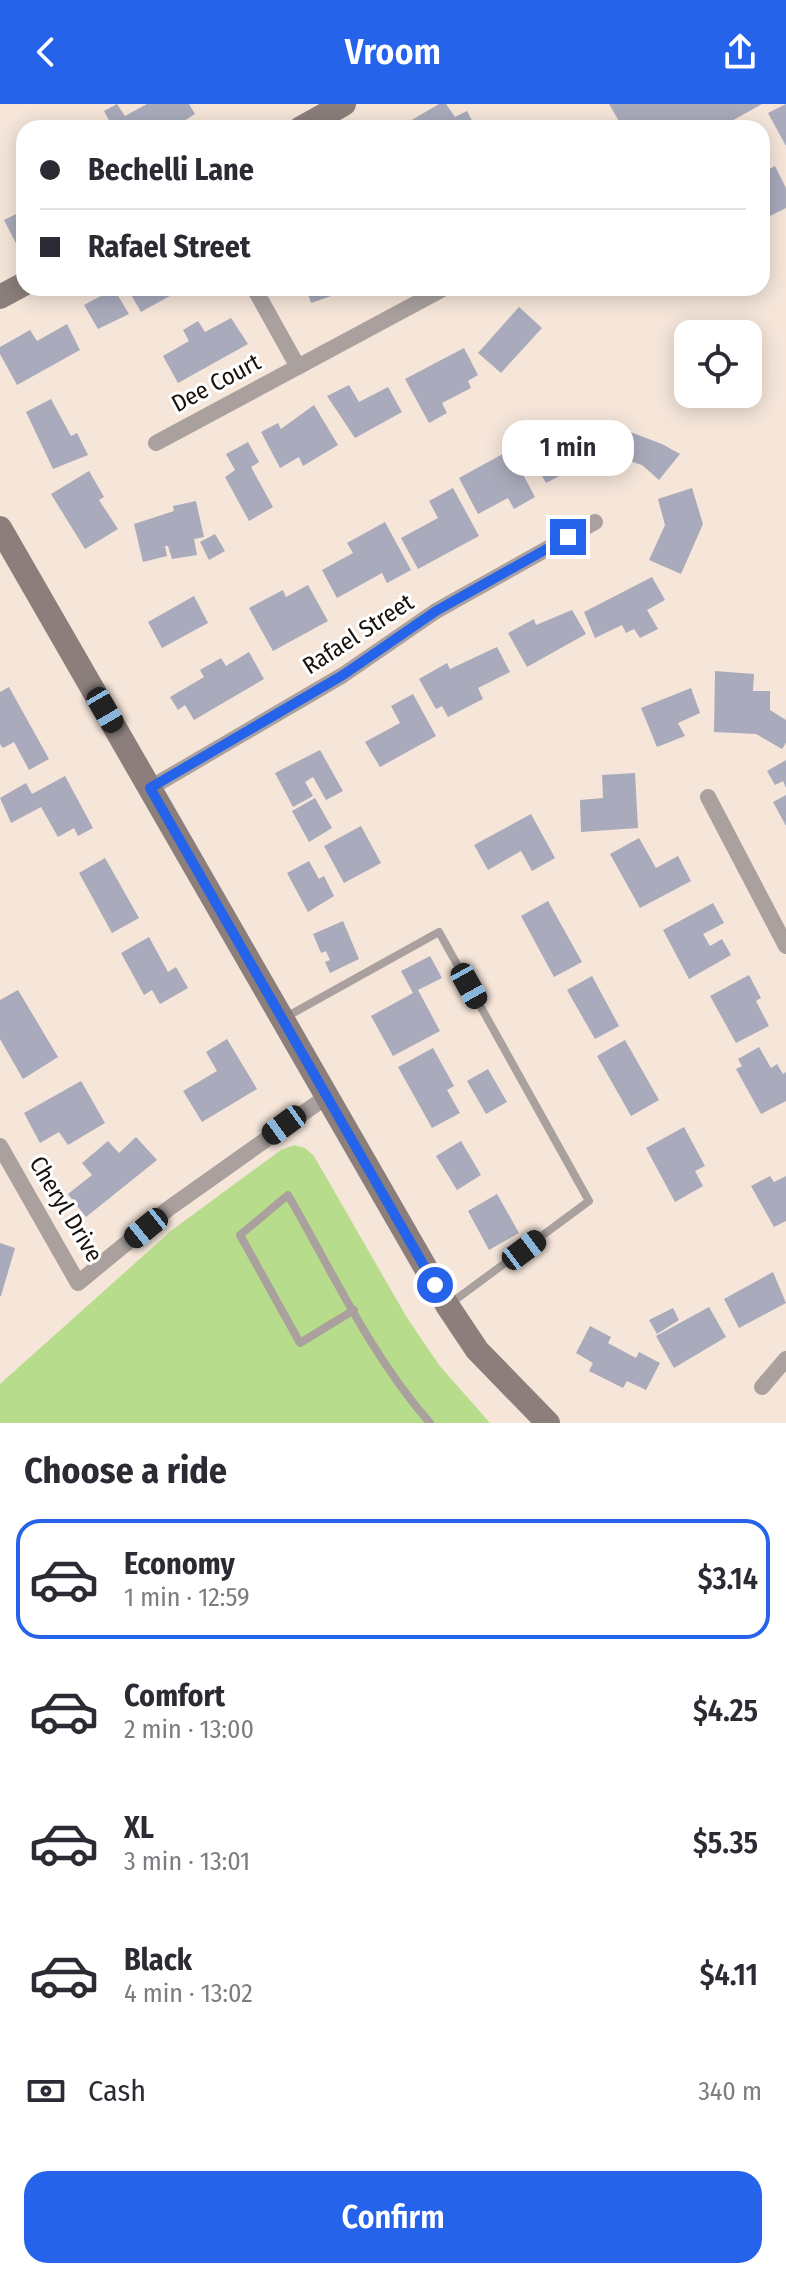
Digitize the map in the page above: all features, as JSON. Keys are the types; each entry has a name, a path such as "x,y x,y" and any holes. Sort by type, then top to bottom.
{"main road":[{"path":"315,120 344,104"},
{"path":"0,528 447,1305 492,1366 548,1423"}],"street":[{"name":"Dee Court","path":"258,296 298,367"},
{"name":"Dee Court","path":"156,443 430,296"},
{"name":"Rafael Street","path":"150,788 343,675 436,611 595,522"},
{"path":"708,797 786,946"},
{"name":"Cheryl Drive","path":"0,1146 78,1283 168,1209 326,1097"},
{"path":"762,1387 786,1359"}],"lane":[{"path":"282,1019 439,932 589,1201 447,1305"},
{"path":"354,1310 300,1343 240,1235 288,1195 354,1310 387,1368 430,1423"}],"green space":[{"path":"294,1145 305,1148 314,1156 406,1316 439,1365 490,1423 0,1423 0,1384 172,1230 281,1150"}],"building":[{"path":"117,104 125,116 147,104 189,104 195,114 186,120 109,120 104,111"},
{"path":"439,104 446,104 455,117 467,111 472,120 412,120"},
{"path":"609,104 762,104 733,120 618,120"},
{"path":"786,104 786,146 768,113"},
{"path":"775,166 786,188 786,208 770,216 770,169"},
{"path":"16,214 16,243 4,220"},
{"path":"101,296 118,296 129,314 98,329 84,305"},
{"path":"132,296 170,296 141,312"},
{"path":"309,296 331,296 311,303"},
{"path":"519,307 542,328 501,373 478,353"},
{"path":"231,318 248,344 178,383 163,356 189,341 183,330 198,321 205,332"},
{"path":"67,324 80,350 17,385 0,354 0,347 30,330 37,341"},
{"path":"464,348 478,375 468,381 471,388 442,403 447,413 429,423 405,379"},
{"path":"349,385 359,402 388,387 402,412 355,438 327,396"},
{"path":"51,399 71,436 77,433 88,455 53,469 26,412"},
{"path":"314,405 338,445 303,466 299,457 280,468 261,432 278,423 281,429"},
{"path":"609,424 680,454 659,480 642,465 598,451"},
{"path":"578,428 594,458 546,483 530,454"},
{"path":"248,442 259,462 251,467 273,507 249,521 225,477 235,470 226,454"},
{"path":"510,450 535,497 514,509 508,498 478,514 459,478"},
{"path":"89,471 104,497 99,500 118,529 85,549 51,494"},
{"path":"453,488 479,536 418,569 401,538 438,518 429,501"},
{"path":"692,488 703,524 681,574 649,560 665,525 658,499"},
{"path":"196,501 204,537 194,539 197,555 172,559 168,546 165,546 167,556 143,562 134,524 174,511 173,506"},
{"path":"385,522 411,570 387,583 382,573 337,598 322,570 353,553 347,543"},
{"path":"215,534 225,551 209,560 200,542"},
{"path":"652,577 665,600 647,610 658,629 640,638 634,629 626,633 622,625 595,638 584,612"},
{"path":"308,585 328,621 273,651 249,608 283,590 286,597"},
{"path":"194,596 208,623 162,648 148,622"},
{"path":"572,610 586,634 527,667 508,633 534,619 536,625"},
{"path":"497,647 510,672 478,688 483,699 448,717 442,706 436,709 419,679 447,663 450,669"},
{"path":"249,652 264,679 194,720 185,705 178,710 170,697 204,677 200,670 221,658 226,666"},
{"path":"715,671 754,674 753,691 770,691 770,710 786,720 786,743 782,749 756,734 714,732"},
{"path":"9,687 49,759 29,770 14,742 3,748 0,744 0,692"},
{"path":"691,688 700,713 678,723 685,736 657,747 641,708"},
{"path":"413,694 436,736 380,767 365,742 400,723 391,706"},
{"path":"320,750 343,791 326,800 313,777 305,782 313,796 293,807 275,773"},
{"path":"786,760 786,788 783,781 775,785 767,771"},
{"path":"635,773 638,828 581,832 580,800 603,798 602,775"},
{"path":"65,776 93,828 78,836 74,828 58,837 41,807 11,823 0,798 26,783 32,794"},
{"path":"786,795 786,826 773,802"},
{"path":"315,798 332,828 309,842 292,811"},
{"path":"531,814 555,858 532,871 521,851 488,870 474,845"},
{"path":"361,826 381,863 344,883 324,846"},
{"path":"639,838 656,868 678,856 691,881 640,908 610,854"},
{"path":"105,858 139,918 112,933 79,873"},
{"path":"309,861 319,879 324,876 334,896 308,912 287,873"},
{"path":"548,901 582,962 554,977 521,916"},
{"path":"713,903 724,923 703,934 710,946 722,939 731,955 689,979 663,930"},
{"path":"343,921 359,959 330,973 325,962 330,960 326,951 321,953 313,934"},
{"path":"149,937 168,972 176,967 188,988 160,1004 152,990 144,995 121,953"},
{"path":"430,956 442,978 418,990 440,1031 393,1056 371,1016 413,993 401,971"},
{"path":"749,975 761,998 756,1001 769,1026 736,1043 710,996"},
{"path":"592,976 619,1026 595,1039 567,990"},
{"path":"18,990 58,1057 23,1079 0,1039 0,1000"},
{"path":"227,1039 257,1089 202,1122 183,1091 217,1071 206,1052"},
{"path":"625,1040 659,1100 631,1116 597,1056"},
{"path":"759,1047 771,1068 777,1064 783,1074 786,1072 786,1101 761,1114 736,1069 742,1066 738,1059"},
{"path":"433,1048 454,1086 447,1090 460,1113 432,1128 398,1067"},
{"path":"488,1069 507,1102 486,1114 467,1081"},
{"path":"81,1081 105,1123 68,1145 59,1132 40,1143 24,1113"},
{"path":"684,1127 705,1166 695,1171 703,1186 675,1202 646,1148"},
{"path":"136,1137 157,1160 86,1217 68,1194 92,1175 82,1163 108,1141 119,1153"},
{"path":"461,1141 481,1175 457,1190 436,1156"},
{"path":"770,1176 774,1182 786,1176 786,1221 774,1227 751,1186"},
{"path":"497,1194 519,1233 489,1250 468,1211"},
{"path":"0,1243 15,1248 1,1296 0,1296"},
{"path":"773,1272 786,1303 739,1328 724,1299"},
{"path":"709,1307 726,1337 674,1368 656,1336"},
{"path":"673,1308 679,1320 657,1334 649,1320"},
{"path":"590,1326 611,1337 608,1343 636,1358 639,1352 660,1363 646,1390 627,1381 623,1388 589,1371 593,1363 576,1353"}],"route":[{"path":"435,1285 150,788 343,675 436,611 568,537"}]}
